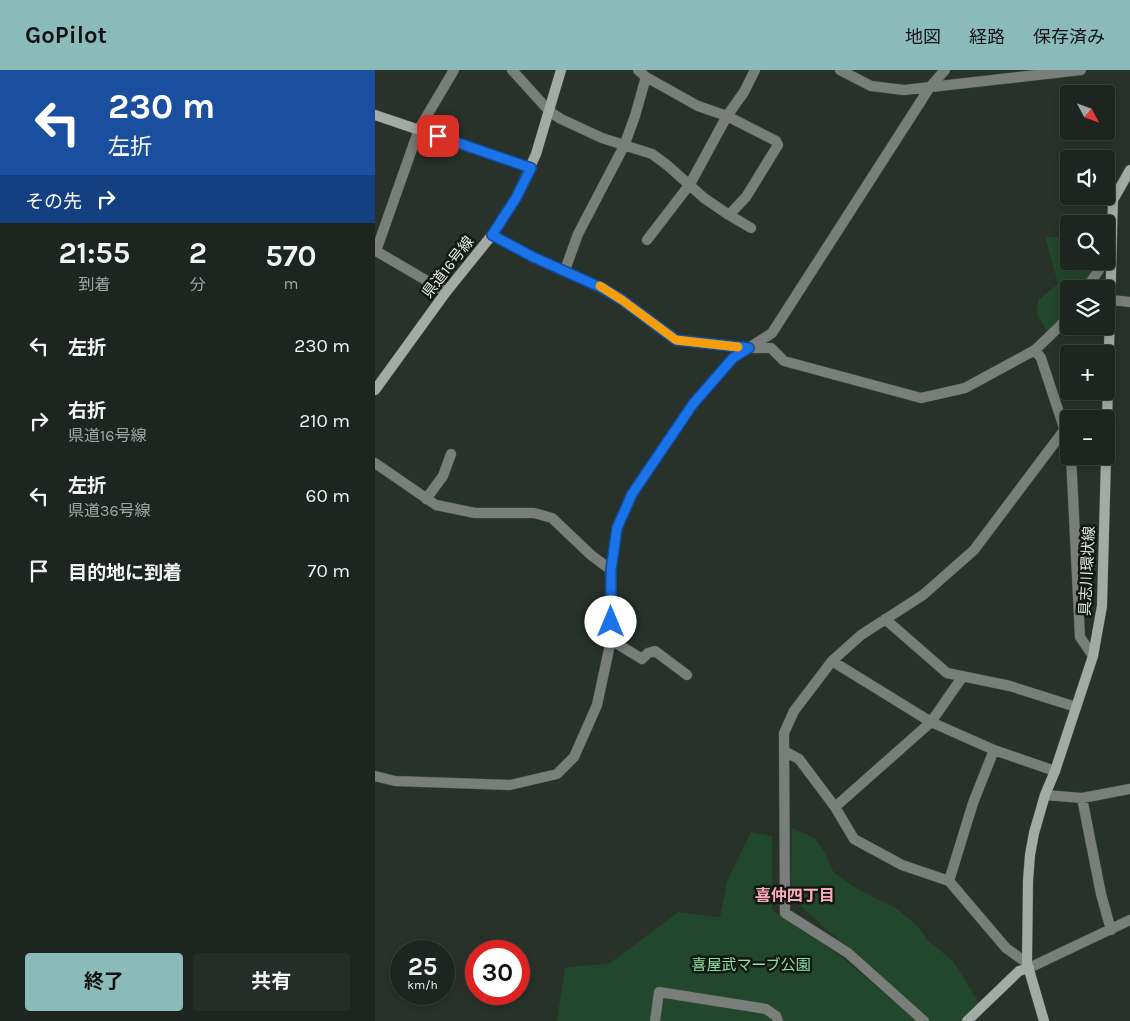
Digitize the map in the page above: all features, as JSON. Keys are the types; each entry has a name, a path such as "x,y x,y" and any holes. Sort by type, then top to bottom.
{"main road":[{"name":"県道16号線","path":"375,390 446,292 492,235 516,198 531,168 561,70"},
{"path":"375,115 531,168"},
{"name":"具志川環状線","path":"1112,215 1113,200 1130,170"},
{"name":"具志川環状線","path":"1044,1021 1028,965 1028,881 1030,855 1045,794 1055,771 1093,656 1103,606 1110,335"},
{"path":"967,1021 1019,971 1028,965"}],"street":[{"path":"446,292 376,253 419,129 454,70"},
{"path":"512,70 549,112 602,138 652,154 705,198 751,228"},
{"path":"647,240 690,184 727,116 744,92 755,70"},
{"path":"840,70 871,86 904,90 1081,70"},
{"path":"375,776 395,780 510,785 557,774 574,757 597,705 611,640 611,570 617,528 632,494 693,404 733,358 772,333 930,87 945,70"},
{"path":"565,270 578,234 624,146 635,116 642,74 698,106 727,116 776,141 778,145 746,197 729,215"},
{"path":"492,235 533,257 602,288 622,300 676,340 749,348 771,348 784,362 921,398 965,388 1035,350 1060,326"},
{"path":"1115,300 1130,302"},
{"path":"1035,350 1041,358 1060,414"},
{"path":"924,1021 848,953 785,913 785,733 794,711 832,661 861,635 923,595 974,550 1060,436"},
{"path":"426,499 443,476 451,454"},
{"path":"375,463 436,505 475,513 534,513 552,518 591,555 611,570"},
{"path":"1071,465 1080,637 1093,656"},
{"path":"885,619 947,673 1010,686 1076,707"},
{"path":"611,640 642,659 647,653 655,651 687,675"},
{"path":"832,661 931,722 994,750 1055,771"},
{"path":"835,807 931,722 963,676"},
{"path":"949,881 973,803 994,750"},
{"path":"784,751 799,759 835,807 854,839 902,865 949,881 1006,948 1028,965 1130,920"},
{"path":"1045,794 1082,798 1130,789"},
{"path":"1082,798 1101,894 1111,930"},
{"path":"655,1021 659,992 766,1010 776,1016 779,1021"}],"green space":[{"path":"1045,237 1060,237 1060,270 1099,270 1092,280 1060,280 1060,324 1050,336 1037,314 1038,300 1058,284"},
{"name":"喜屋武マーブ公園","path":"792,828 815,838 825,853 834,873 859,890 896,908 919,927 927,940 953,961 979,1003 961,1021 928,1021 791,898"},
{"name":"喜屋武マーブ公園","path":"751,832 772,836 772,910 843,958 917,1021 557,1021 565,968 610,963 678,912 720,917 727,881"}],"slow traffic":[{"path":"600,286 676,340 738,347"}],"district":[{"name":"喜仲四丁目","path":"795,895"}],"route":[{"path":"438,136 531,168 516,198 492,235 533,257 602,288 622,300 676,340 749,348 733,358 693,404 632,494 617,528 611,570 611,622"}]}
